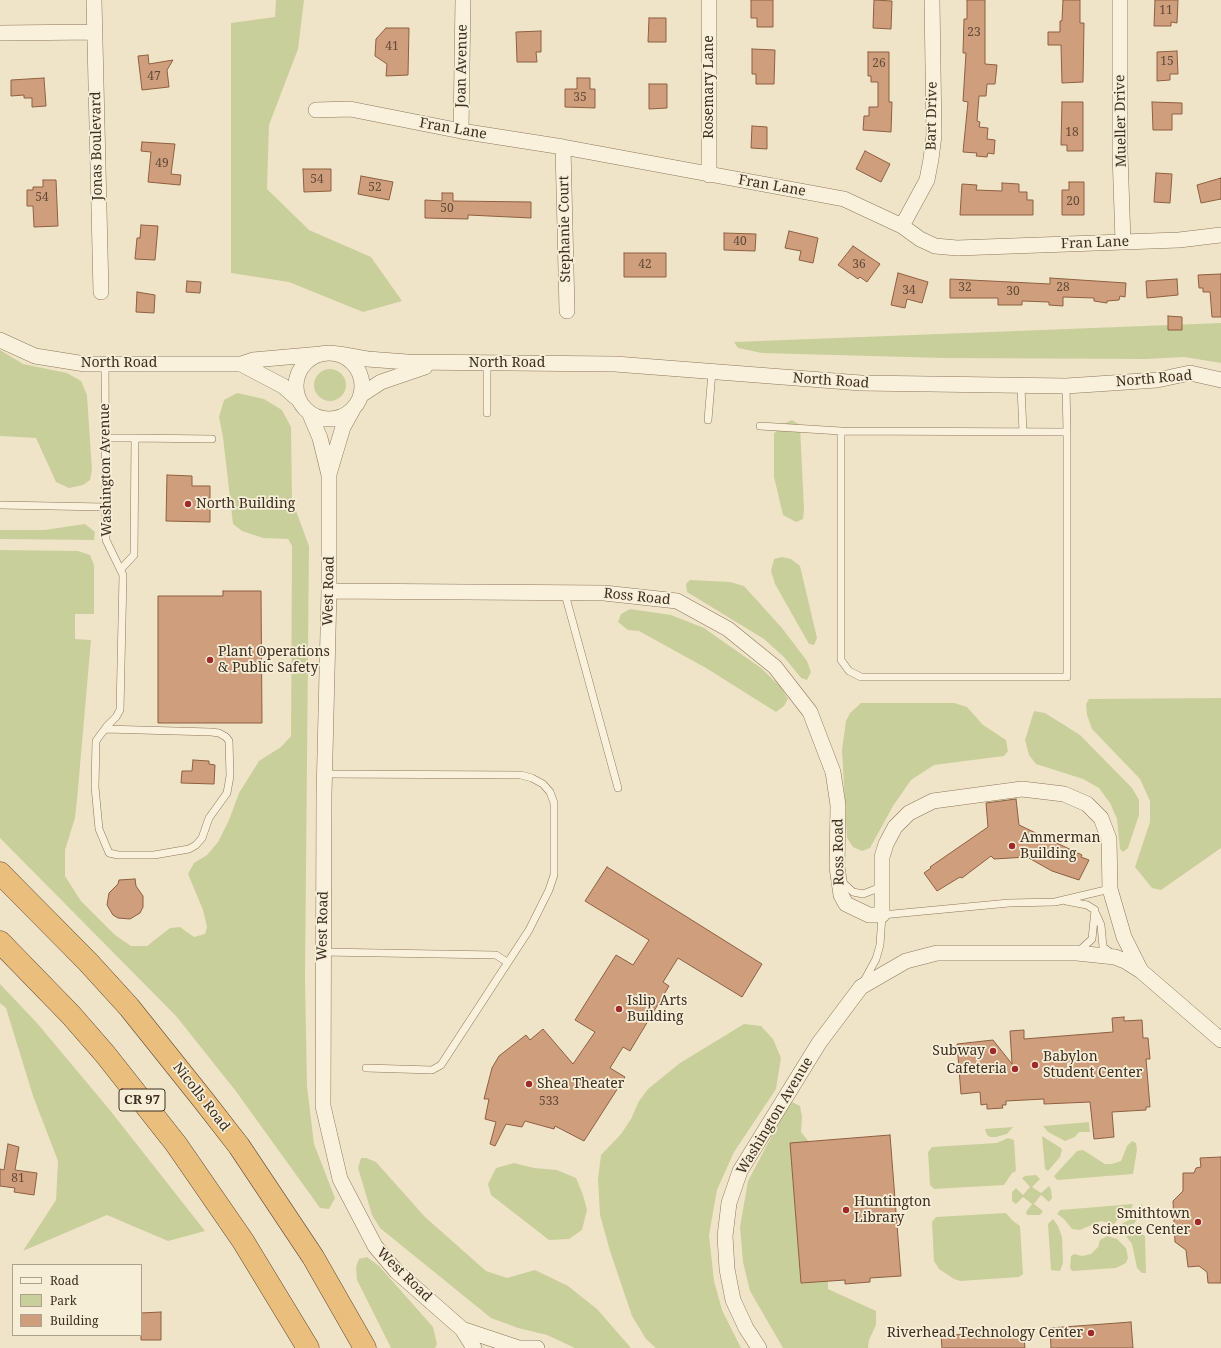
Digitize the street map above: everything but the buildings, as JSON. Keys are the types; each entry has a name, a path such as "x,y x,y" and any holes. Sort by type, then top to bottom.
{"highway":[{"name":"Nicolls Road","path":"0,873 88,962 134,1013 168,1054 239,1146 313,1257 365,1348"},
{"name":"CR 97","path":"0,942 71,1015 119,1072 176,1144 243,1241 308,1348"},
{"path":"275,1199 339,1276 380,1348"}],"street":[{"name":"Jonas Boulevard","path":"94,0 101,292"},
{"name":"Joan Avenue","path":"462,131 463,0"},
{"name":"Rosemary Lane","path":"708,0 709,175"},
{"name":"Bart Drive","path":"902,226 927,180 931,159 934,135 932,0"},
{"name":"Mueller Drive","path":"1120,0 1120,153 1123,242"},
{"path":"0,33 95,32"},
{"name":"Fran Lane","path":"316,110 350,109 462,131 563,147 844,199 902,226 920,239 934,246 957,248 1179,240 1221,235"},
{"name":"Stephanie Court","path":"563,147 567,312"},
{"name":"North Road","path":"0,340 35,356 78,363 242,364 253,360 321,354"},
{"path":"321,354 339,354 349,359 357,367 362,378 361,395 353,409 344,415 333,419 322,418 310,412 299,400 296,382 298,373 310,358 321,354"},
{"name":"North Road","path":"339,354 384,361 439,363 615,364 861,383 1021,387 1066,386 1157,380 1190,373 1221,380"},
{"name":"North Road","path":"361,395 394,377 439,363"},
{"name":"North Road","path":"242,364 283,386 299,400"},
{"name":"West Road","path":"328,475 343,427 353,409"},
{"name":"West Road","path":"310,412 320,438 328,475 330,591 322,952 323,1106 340,1179 375,1246 396,1271 462,1329 474,1348"},
{"name":"Ross Road","path":"330,591 565,594 604,593 677,601 728,628 775,667 810,712 833,772 838,805 838,878 841,895 846,904 858,911 869,916 882,915"},
{"name":"Washington Avenue","path":"882,915 882,857 886,844 895,828 909,813 933,801 1022,789 1051,791 1075,798 1087,804 1101,818 1109,839 1110,890 1124,937 1141,971"},
{"name":"Washington Avenue","path":"759,1348 743,1321 733,1300 727,1269 725,1236 729,1203 740,1171 819,1043 861,987 906,961 937,954 1077,953 1115,957 1125,961 1141,971 1221,1040"},
{"name":"West Road","path":"462,1329 518,1348 537,1348"}],"lane":[{"name":"Washington Avenue","path":"105,363 105,507 107,546 124,575 122,700 120,710 105,728 96,741 96,804 99,829 109,853 134,856 177,852 189,849 202,838 209,818 227,793 230,776 229,741 226,737 219,733 105,728"},
{"path":"487,363 487,413"},
{"path":"708,420 712,372"},
{"path":"841,431 841,660 843,666 861,677 1067,677 1066,386"},
{"path":"1021,387 1023,432"},
{"path":"760,426 841,431 1067,432"},
{"path":"105,438 212,439"},
{"path":"121,569 134,555 136,438"},
{"path":"0,505 105,507"},
{"path":"565,594 618,788"},
{"path":"325,774 521,775 532,778 543,784 550,792 554,803 554,875 544,903 508,962 441,1065 432,1070 366,1068"},
{"path":"838,878 853,892 863,894 881,887"},
{"path":"882,915 1009,903 1064,901 1110,890"},
{"path":"1064,901 1087,905 1095,910 1101,925 1103,947 1115,957"},
{"path":"1077,953 1092,939 1095,910"},
{"name":"Washington Avenue","path":"861,987 876,959 880,945 882,915"},
{"path":"322,952 496,955 508,962"}],"green space":[{"path":"276,0 304,0 298,49 269,125 267,189 309,230 371,257 402,301 363,312 289,282 231,273 231,23 275,17"},
{"path":"1221,323 1221,363 1184,357 1146,359 942,358 762,353 738,348 734,342"},
{"path":"0,350 23,364 67,373 81,381 87,395 92,470 90,480 83,485 69,488 56,482 36,438 0,436"},
{"path":"327,369 333,369 342,373 346,385 342,397 333,401 327,401 318,397 314,388 314,382 318,373"},
{"path":"237,393 264,399 282,410 291,427 292,500 309,546 305,978 307,1086 314,1144 335,1198 329,1209 320,1208 235,1090 176,1016 0,838 0,550 78,551 90,555 94,565 94,614 75,614 75,639 91,640 77,800 75,818 65,850 65,876 81,901 115,935 131,946 147,946 170,928 180,927 194,937 205,934 207,927 203,910 188,874 194,863 207,855 218,842 229,820 239,793 259,761 281,747 291,736 292,546 288,539 263,538 242,531 233,524 223,437 219,417 224,400"},
{"path":"792,420 800,425 804,510 803,519 796,522 783,515 774,477 774,434 779,426"},
{"path":"85,524 95,532 94,540 0,539 0,530 44,530"},
{"path":"782,557 791,559 800,566 817,638 814,645 809,644 775,584 771,571 774,559"},
{"path":"690,580 730,582 744,586 782,628 807,661 811,672 807,680 801,678 784,657 764,639 687,592 686,584"},
{"path":"630,609 671,615 704,628 761,668 780,686 788,699 784,706 776,712 706,668 639,631 628,630 618,622 621,614"},
{"path":"1221,698 1221,848 1161,890 1152,888 1135,867 1150,822 1150,801 1140,779 1092,729 1087,715 1086,704 1089,699"},
{"path":"861,703 954,703 967,707 983,725 1006,740 1008,751 1004,756 934,765 911,780 893,806 870,848 862,851 853,847 847,838 842,750 846,721 850,713"},
{"path":"1034,711 1045,713 1080,735 1132,788 1139,800 1139,815 1128,848 1123,852 1120,849 1117,819 1110,803 1099,788 1083,779 1036,764 1029,755 1025,740"},
{"path":"0,984 37,1023 109,1109 205,1231 168,1241 107,1215 23,1251 56,1200 58,1161 33,1096 6,1008 0,1003"},
{"path":"744,1024 761,1026 773,1039 781,1058 776,1089 734,1152 717,1190 709,1235 714,1281 722,1310 741,1348 656,1348 646,1339 632,1316 610,1251 600,1215 598,1179 601,1155 621,1134 631,1119 639,1101 648,1089 680,1063"},
{"path":"790,1101 800,1106 802,1117 801,1132 809,1142 790,1144 801,1283 828,1281 828,1289 876,1311 876,1325 869,1340 868,1348 783,1348 750,1291 743,1262 740,1227 748,1181"},
{"path":"1089,1122 1090,1132 1079,1132 1075,1137 1065,1141 1048,1132 1043,1126"},
{"path":"1013,1127 1007,1134 996,1137 990,1137 987,1135 985,1129"},
{"path":"1042,1136 1062,1150 1060,1157 1048,1171 1045,1169"},
{"path":"1008,1138 1014,1140 1016,1171 1012,1173 1004,1185 934,1189 930,1185 928,1152 932,1147 997,1143"},
{"path":"1132,1141 1136,1143 1137,1150 1133,1174 1057,1180 1054,1176 1077,1151 1083,1150 1105,1164 1112,1164 1121,1161 1127,1146"},
{"path":"361,1158 366,1158 376,1162 425,1217 486,1271 507,1278 535,1270 568,1286 597,1309 631,1348 575,1348 547,1335 518,1328 491,1318 380,1228 372,1215 358,1168"},
{"path":"514,1163 534,1168 557,1170 576,1178 587,1210 582,1230 569,1239 549,1240 491,1195 488,1184 496,1168"},
{"path":"1036,1175 1040,1179 1032,1187 1041,1193 1049,1186 1051,1189 1052,1198 1049,1202 1041,1195 1034,1204 1043,1211 1040,1215 1027,1215 1026,1212 1032,1204 1023,1197 1016,1204 1012,1201 1012,1192 1016,1188 1023,1195 1030,1187 1022,1178 1025,1176"},
{"path":"1142,1203 1143,1212 1132,1226 1145,1236 1146,1273 1142,1273 1137,1268 1132,1244 1123,1232 1121,1226 1123,1223 1137,1216"},
{"path":"1133,1204 1131,1209 1120,1217 1114,1224 1101,1221 1080,1230 1072,1229 1064,1219 1057,1214 1060,1210"},
{"path":"1006,1213 1020,1226 1023,1274 1019,1277 960,1281 954,1279 939,1269 934,1261 932,1222 936,1217"},
{"path":"1053,1219 1058,1226 1062,1237 1063,1263 1060,1271 1051,1270 1048,1224"},
{"path":"1107,1236 1117,1239 1126,1248 1128,1258 1126,1263 1116,1268 1072,1271 1070,1268 1071,1256 1074,1254 1082,1256 1091,1254 1098,1247 1100,1240"},
{"path":"367,1257 379,1266 433,1327 437,1344 435,1348 391,1348 357,1280 356,1267 359,1259"}],"place":[{"name":"North Building","path":"188,504"},
{"name":"Plant Operations & Public Safety","path":"210,660"},
{"name":"Ammerman Building","path":"1012,846"},
{"name":"Islip Arts Building","path":"619,1009"},
{"name":"Subway","path":"993,1051"},
{"name":"Babylon Student Center","path":"1035,1065"},
{"name":"Cafeteria","path":"1015,1069"},
{"name":"Shea Theater","path":"529,1084"},
{"name":"Huntington Library","path":"846,1210"},
{"name":"Smithtown Science Center","path":"1198,1222"},
{"name":"Riverhead Technology Center","path":"1091,1333"}]}
